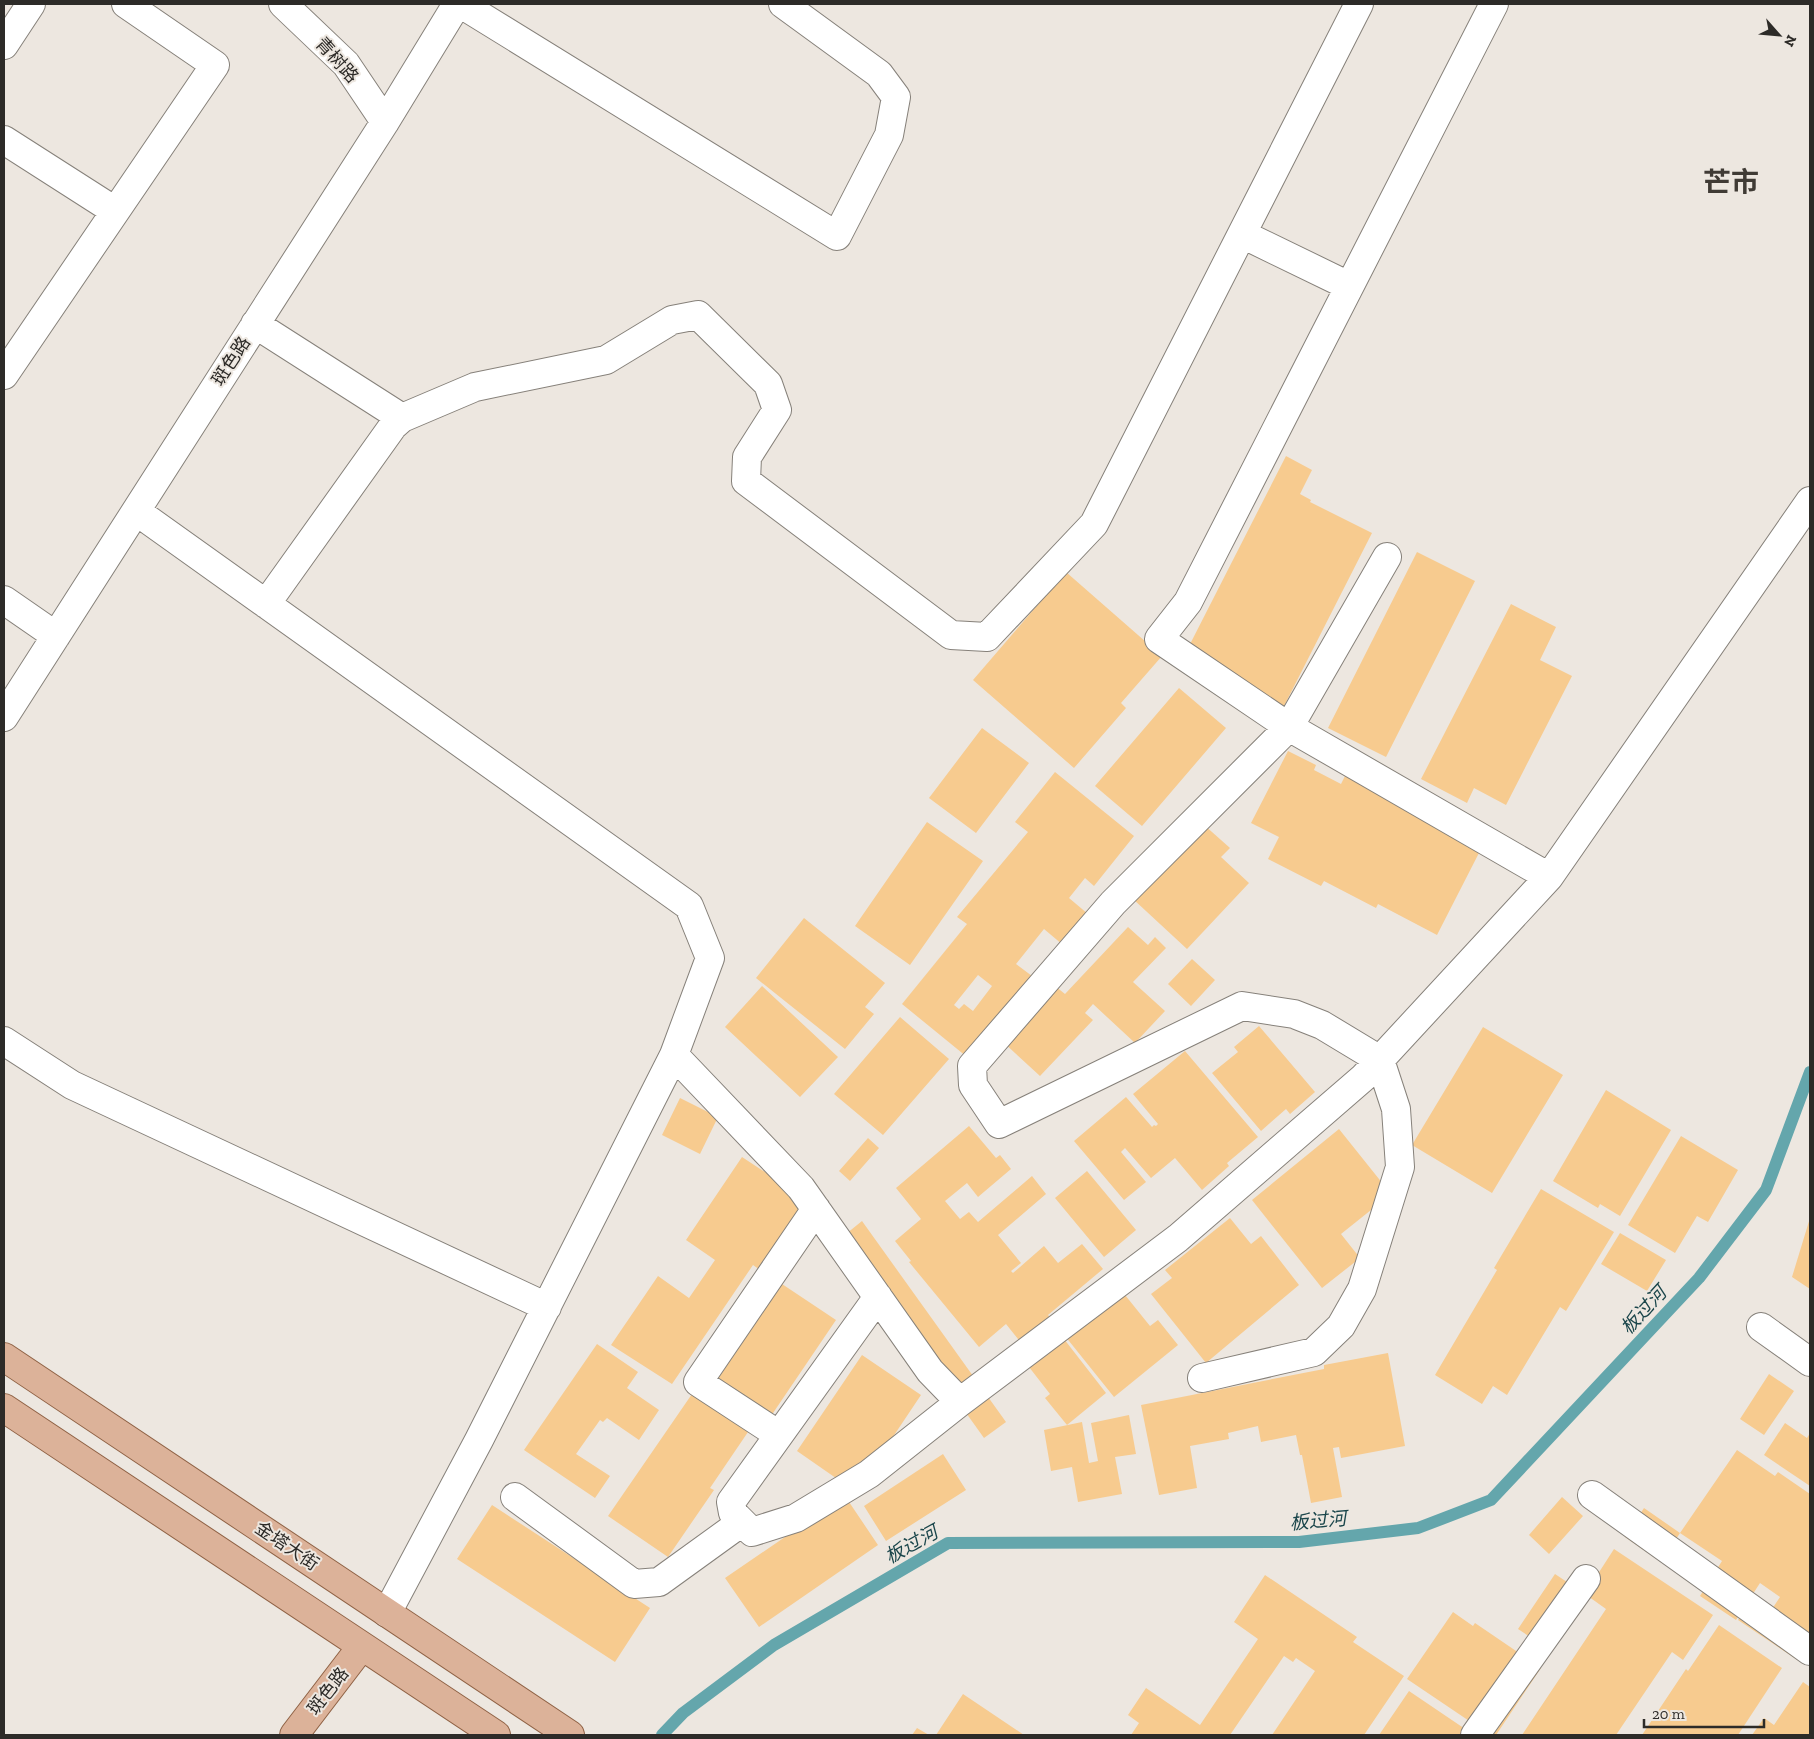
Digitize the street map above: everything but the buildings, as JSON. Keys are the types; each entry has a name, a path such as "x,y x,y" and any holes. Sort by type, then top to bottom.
{"main road":[{"name":"金塔大街","path":"4,1358 563,1730"},
{"path":"4,1408 496,1735"},
{"name":"斑色路","path":"294,1735 362,1646"}],"street":[{"path":"4,45 31,4"},
{"path":"4,372 215,65 126,4"},
{"name":"青树路","path":"283,4 346,64 385,122"},
{"name":"斑色路","path":"4,717 385,122 457,4"},
{"path":"461,4 837,236 889,135 896,97 879,74 783,4"},
{"path":"266,604 393,426 402,418 475,387 606,360 672,320 698,315 768,384 777,410 747,457 746,481 951,635 987,637 1094,524 1359,4"},
{"path":"1494,4 1188,602 1159,640 1289,727 1549,877"},
{"path":"4,140 115,211"},
{"path":"1242,234 1349,286"},
{"path":"255,324 402,418"},
{"path":"878,1297 731,1502 733,1513 752,1532 796,1518 869,1474 960,1402 1178,1238 1364,1077 1549,877 1810,501"},
{"path":"136,510 689,906 710,958 674,1055 479,1440 387,1613"},
{"path":"1202,1378 1314,1352 1341,1326 1362,1290 1400,1168 1396,1109 1380,1060 1322,1025 1294,1014 1242,1006 999,1124 973,1085 972,1066 1113,903 1289,727 1387,557"},
{"path":"4,600 56,636"},
{"path":"4,1041 72,1085 547,1307"},
{"path":"674,1055 801,1188 930,1371 960,1402"},
{"path":"779,1435 698,1382 816,1209"},
{"path":"1761,1328 1810,1362"},
{"path":"1592,1495 1810,1651"},
{"path":"515,1497 634,1584 659,1582 742,1522"},
{"path":"1475,1735 1586,1579"}],"waterway":[{"name":"板过河","path":"662,1735 683,1713 774,1645 948,1543 1299,1542 1418,1528 1491,1500 1699,1278 1766,1190 1810,1072"}],"district":[{"name":"芒市","path":"1731,182"}]}
